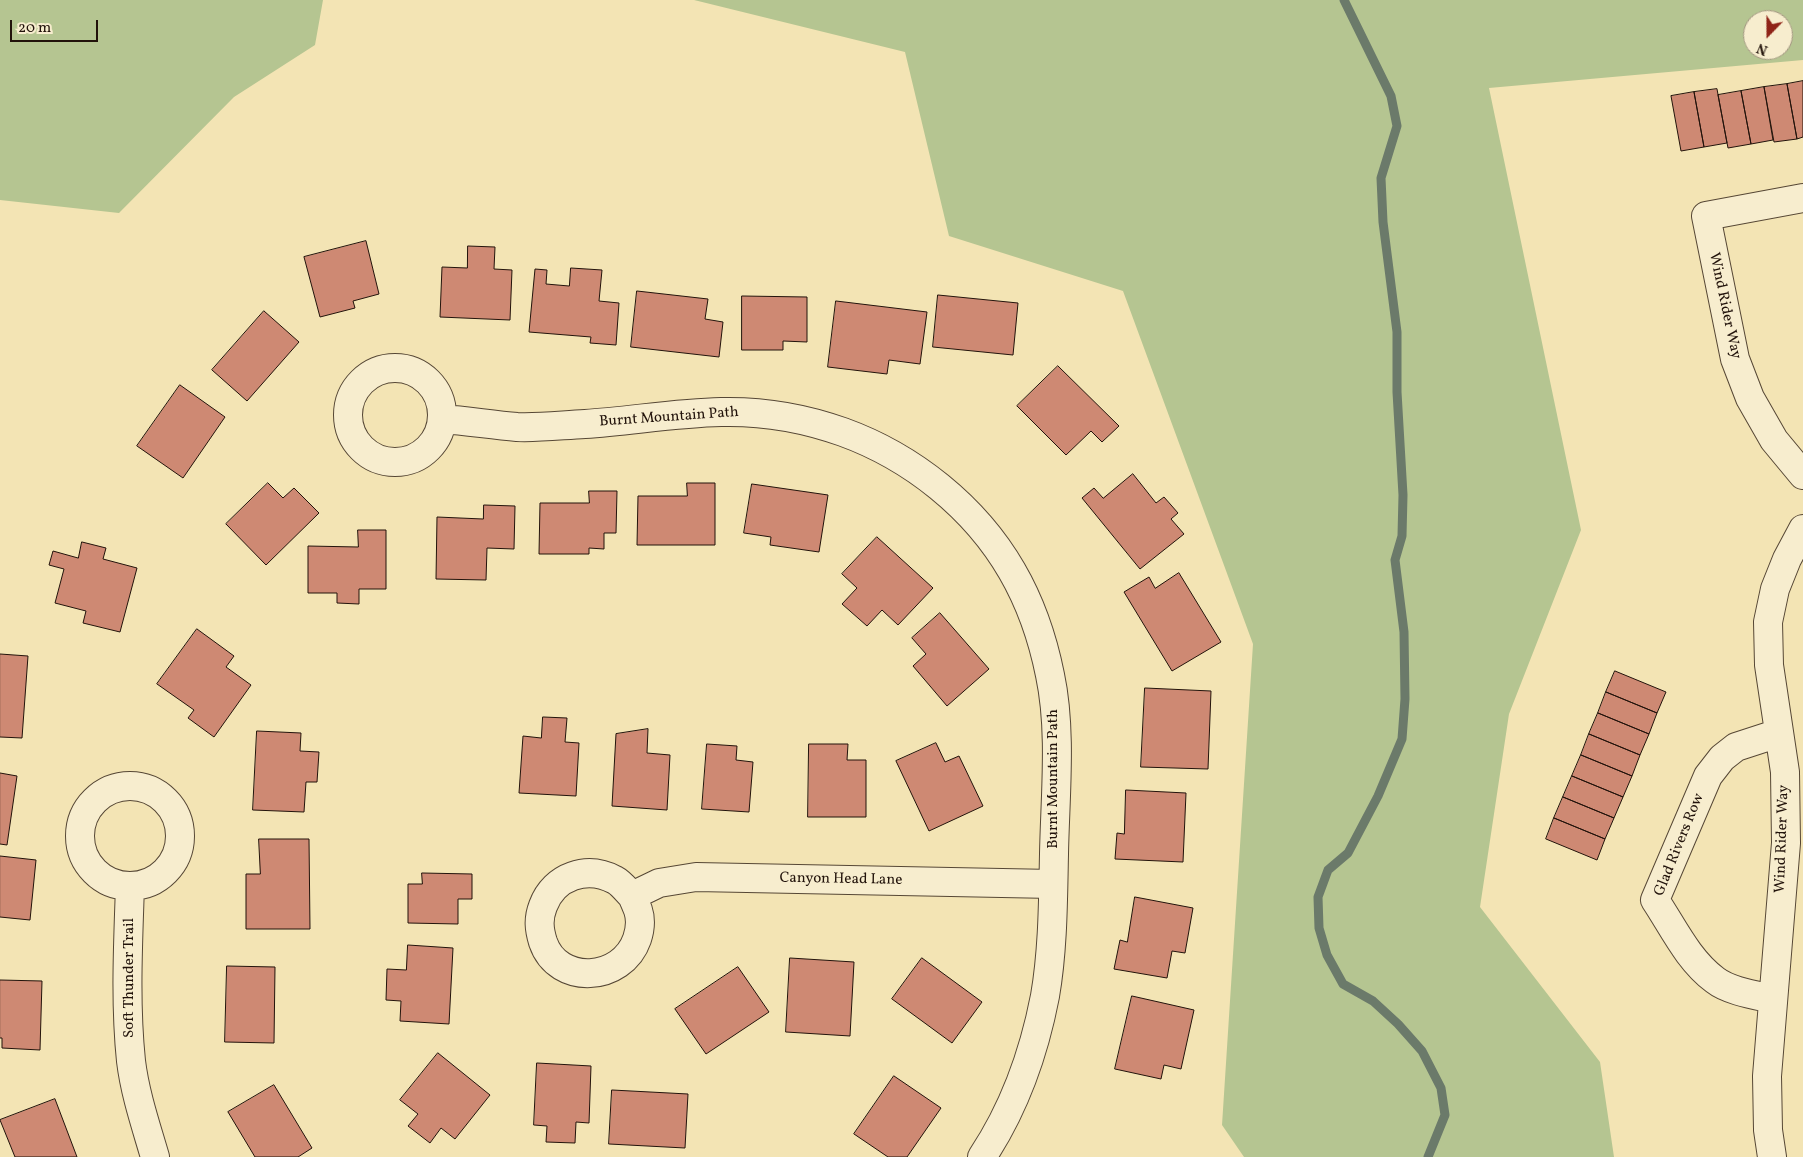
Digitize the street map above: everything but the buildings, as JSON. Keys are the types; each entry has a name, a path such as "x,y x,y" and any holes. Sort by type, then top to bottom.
{"street":[{"name":"Wind Rider Way","path":"1803,198 1706,216 1734,359 1750,398 1774,440 1803,474"},
{"name":"Burnt Mountain Path","path":"443,418 520,427 584,424 722,412 767,414 804,420 844,432 885,450 919,471 957,502 987,535 1012,571 1029,606 1042,642 1051,677 1057,736 1051,942 1045,995 1033,1047 1018,1090 998,1134 982,1157"},
{"name":"Wind Rider Way","path":"1772,1157 1768,1130 1767,1076 1786,843 1785,772 1769,665 1768,622 1775,590 1787,559 1803,529"},
{"name":"Glad Rivers Row","path":"1773,999 1741,991 1716,981 1695,962 1655,900 1708,776 1722,758 1736,747 1779,734"},
{"name":"Canyon Head Lane","path":"632,896 659,883 696,877 1053,884"},
{"name":"Soft Thunder Trail","path":"130,886 127,1014 131,1063 155,1157"}],"green space":[{"path":"0,0 323,0 315,45 234,97 119,213 0,200"},
{"path":"694,0 1803,0 1803,60 1489,88 1581,530 1509,714 1480,907 1600,1062 1614,1157 1244,1157 1222,1125 1253,644 1123,291 949,236 905,52"}],"waterway":[{"path":"1344,0 1391,96 1397,126 1381,178 1383,222 1397,332 1397,392 1403,495 1402,536 1395,560 1404,632 1405,699 1402,739 1378,796 1348,853 1328,870 1318,897 1319,928 1327,955 1343,984 1373,1001 1398,1024 1422,1051 1441,1088 1445,1115 1428,1157"}]}
